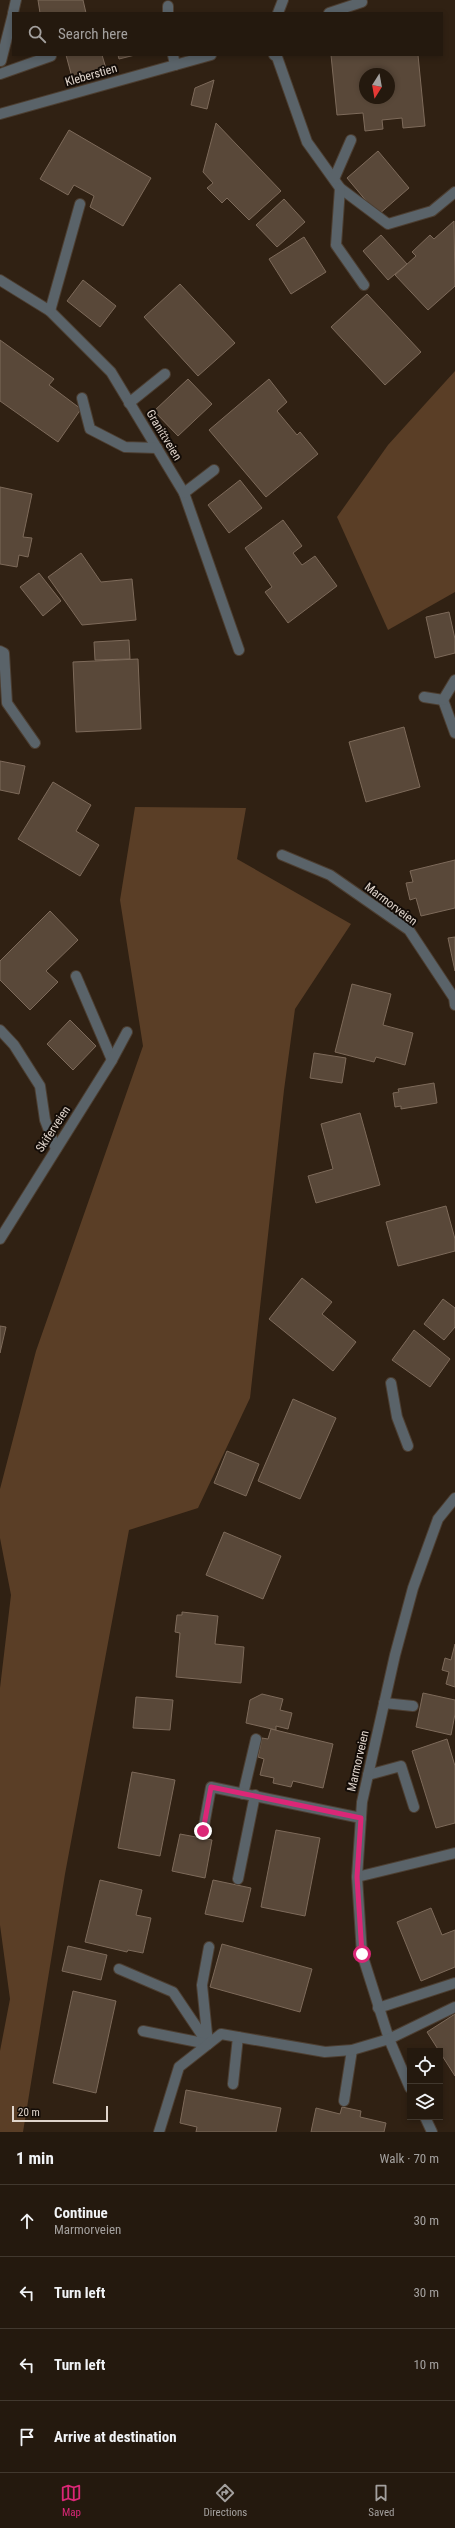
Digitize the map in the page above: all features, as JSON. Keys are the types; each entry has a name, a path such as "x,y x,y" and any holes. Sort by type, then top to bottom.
{"street":[{"path":"13,12 16,0"},
{"path":"278,12 283,0"},
{"path":"332,12 362,2"},
{"path":"12,18 1,61 0,75 51,56"},
{"name":"Kleberstien","path":"0,114 174,60 204,56"},
{"path":"276,56 307,142 340,188 388,224 432,210 455,192"},
{"path":"334,179 351,140"},
{"path":"340,188 336,245 364,285"},
{"path":"50,311 80,204"},
{"name":"Granittveien","path":"0,280 50,311 111,372 184,494 239,650"},
{"path":"129,403 165,374"},
{"path":"82,398 90,430 126,447 157,448"},
{"path":"184,494 214,470"},
{"path":"2,652 6,704 35,743"},
{"path":"443,700 455,680"},
{"path":"424,697 443,700"},
{"path":"443,700 455,733"},
{"name":"Marmorveien","path":"282,855 330,875 409,930 454,998 455,1005"},
{"path":"76,976 112,1060"},
{"path":"0,1030 14,1045 40,1086 45,1120 56,1149"},
{"name":"Skiferveien","path":"0,1239 112,1060 127,1032"},
{"path":"391,1383 397,1417 408,1446"},
{"name":"Marmorveien","path":"408,2084 389,2039 362,1954 357,1877 361,1818 368,1775 384,1703 413,1588 438,1519 455,1498"},
{"path":"384,1703 413,1706"},
{"path":"244,1794 256,1739"},
{"path":"368,1775 401,1766 414,1807"},
{"path":"203,1831 211,1787 256,1795 361,1818"},
{"path":"238,1879 256,1795"},
{"path":"357,1877 455,1853"},
{"path":"208,2044 202,1985 209,1947"},
{"path":"120,1969 173,1992 208,2044"},
{"path":"378,2008 455,1983"},
{"path":"159,2132 179,2067 221,2034 325,2052 352,2050 389,2039 455,2007"},
{"path":"143,2031 208,2044"},
{"path":"234,2084 238,2037"},
{"path":"344,2101 352,2050"},
{"path":"426,2120 432,2132"}],"shaded area":[{"path":"455,371 455,592 388,630 337,517 388,445"},
{"path":"135,807 246,808 237,859 351,924 295,1009 284,1090 250,1398 198,1508 129,1530 65,1874 23,2132 0,2132 0,2051 10,1999 0,1925 0,1688 11,1595 0,1538 0,1489 36,1351 143,1046 120,900"}],"building":[{"path":"38,0 83,0 86,12 40,12"},
{"path":"66,56 102,56 107,72 73,81"},
{"path":"118,56 131,56 119,59"},
{"path":"331,56 418,56 425,126 403,128 402,118 382,120 383,129 365,131 363,113 337,115"},
{"path":"214,80 207,109 191,105 195,88"},
{"path":"216,123 281,191 249,220 227,198 222,203 207,188 213,183 203,172"},
{"path":"69,130 151,178 123,226 90,207 94,196 74,185 68,195 40,179"},
{"path":"378,151 409,188 378,215 347,178"},
{"path":"284,199 305,222 277,247 256,225"},
{"path":"454,221 455,286 428,310 395,275 416,256 412,252 430,235 434,239"},
{"path":"381,235 407,264 388,280 363,251"},
{"path":"304,237 326,272 291,294 269,259"},
{"path":"83,280 116,306 100,327 67,301"},
{"path":"180,284 235,343 198,376 144,317"},
{"path":"367,294 421,352 385,385 331,327"},
{"path":"0,340 54,379 49,385 81,409 58,442 0,401"},
{"path":"188,379 212,404 178,436 154,411"},
{"path":"269,379 287,402 277,411 297,435 300,432 318,454 266,497 209,430"},
{"path":"240,480 262,508 229,533 208,505"},
{"path":"0,487 32,494 23,537 32,538 28,557 19,555 17,567 0,564"},
{"path":"283,520 302,546 293,553 302,565 315,556 337,586 288,623 265,592 272,587 245,548"},
{"path":"81,553 101,582 132,579 136,620 82,625 48,577"},
{"path":"39,573 61,601 43,616 20,587"},
{"path":"449,612 455,639 455,653 435,658 426,617"},
{"path":"129,640 130,659 95,660 94,642"},
{"path":"138,659 141,729 76,732 73,662"},
{"path":"404,727 420,787 366,802 349,742"},
{"path":"0,761 25,766 19,794 0,790"},
{"path":"53,782 91,805 76,831 99,845 80,876 18,839"},
{"path":"455,860 455,908 421,916 416,898 410,900 406,883 413,882 410,871"},
{"path":"50,911 78,940 46,971 58,982 30,1010 0,980 0,961"},
{"path":"455,937 455,971 448,938"},
{"path":"352,984 391,994 383,1025 413,1033 405,1065 376,1057 374,1062 335,1052"},
{"path":"70,1020 96,1046 73,1070 47,1044"},
{"path":"314,1053 346,1058 342,1083 310,1078"},
{"path":"434,1083 437,1103 401,1109 401,1106 395,1107 393,1093 399,1092 398,1089"},
{"path":"360,1113 380,1185 316,1203 308,1176 333,1169 321,1124"},
{"path":"446,1206 455,1239 455,1251 398,1266 386,1222"},
{"path":"302,1278 332,1302 322,1314 356,1342 333,1371 269,1319"},
{"path":"443,1299 455,1308 455,1327 444,1340 424,1324"},
{"path":"0,1326 6,1327 0,1353"},
{"path":"414,1330 450,1359 430,1387 392,1360"},
{"path":"293,1399 336,1418 300,1499 258,1481"},
{"path":"227,1451 259,1464 246,1496 214,1483"},
{"path":"224,1532 281,1556 263,1599 206,1575"},
{"path":"182,1612 218,1616 215,1644 244,1647 241,1683 176,1677 180,1633 175,1632 177,1615 182,1615"},
{"path":"455,1644 455,1687 446,1684 449,1672 442,1670 445,1658 451,1660"},
{"path":"423,1693 455,1700 455,1714 451,1735 416,1727"},
{"path":"262,1694 283,1699 280,1710 292,1713 288,1729 276,1726 276,1730 246,1723 250,1700"},
{"path":"136,1697 173,1700 170,1730 133,1728"},
{"path":"271,1729 333,1744 323,1788 293,1781 291,1787 273,1783 274,1778 260,1775 264,1759 258,1757 262,1738 268,1739"},
{"path":"447,1739 455,1766 455,1823 436,1828 412,1751"},
{"path":"132,1772 175,1780 160,1856 118,1848"},
{"path":"276,1830 320,1838 305,1916 261,1907"},
{"path":"180,1834 212,1840 205,1878 172,1871"},
{"path":"100,1880 142,1890 136,1915 151,1918 143,1953 128,1950 127,1952 85,1942"},
{"path":"213,1880 251,1888 243,1922 205,1914"},
{"path":"431,1908 442,1935 455,1930 455,1967 421,1981 397,1922"},
{"path":"222,1944 312,1969 300,2012 210,1987"},
{"path":"68,1946 107,1955 101,1980 62,1971"},
{"path":"73,1991 116,2001 96,2093 53,2083"},
{"path":"455,2014 455,2076 443,2057 443,2048 437,2048 427,2032"},
{"path":"186,2090 281,2108 276,2132 196,2132 197,2127 180,2123"},
{"path":"342,2107 361,2111 360,2117 386,2123 384,2132 311,2132 316,2108 340,2114"}],"route":[{"path":"203,1831 211,1787 256,1795 361,1818 357,1877 362,1954"}]}
